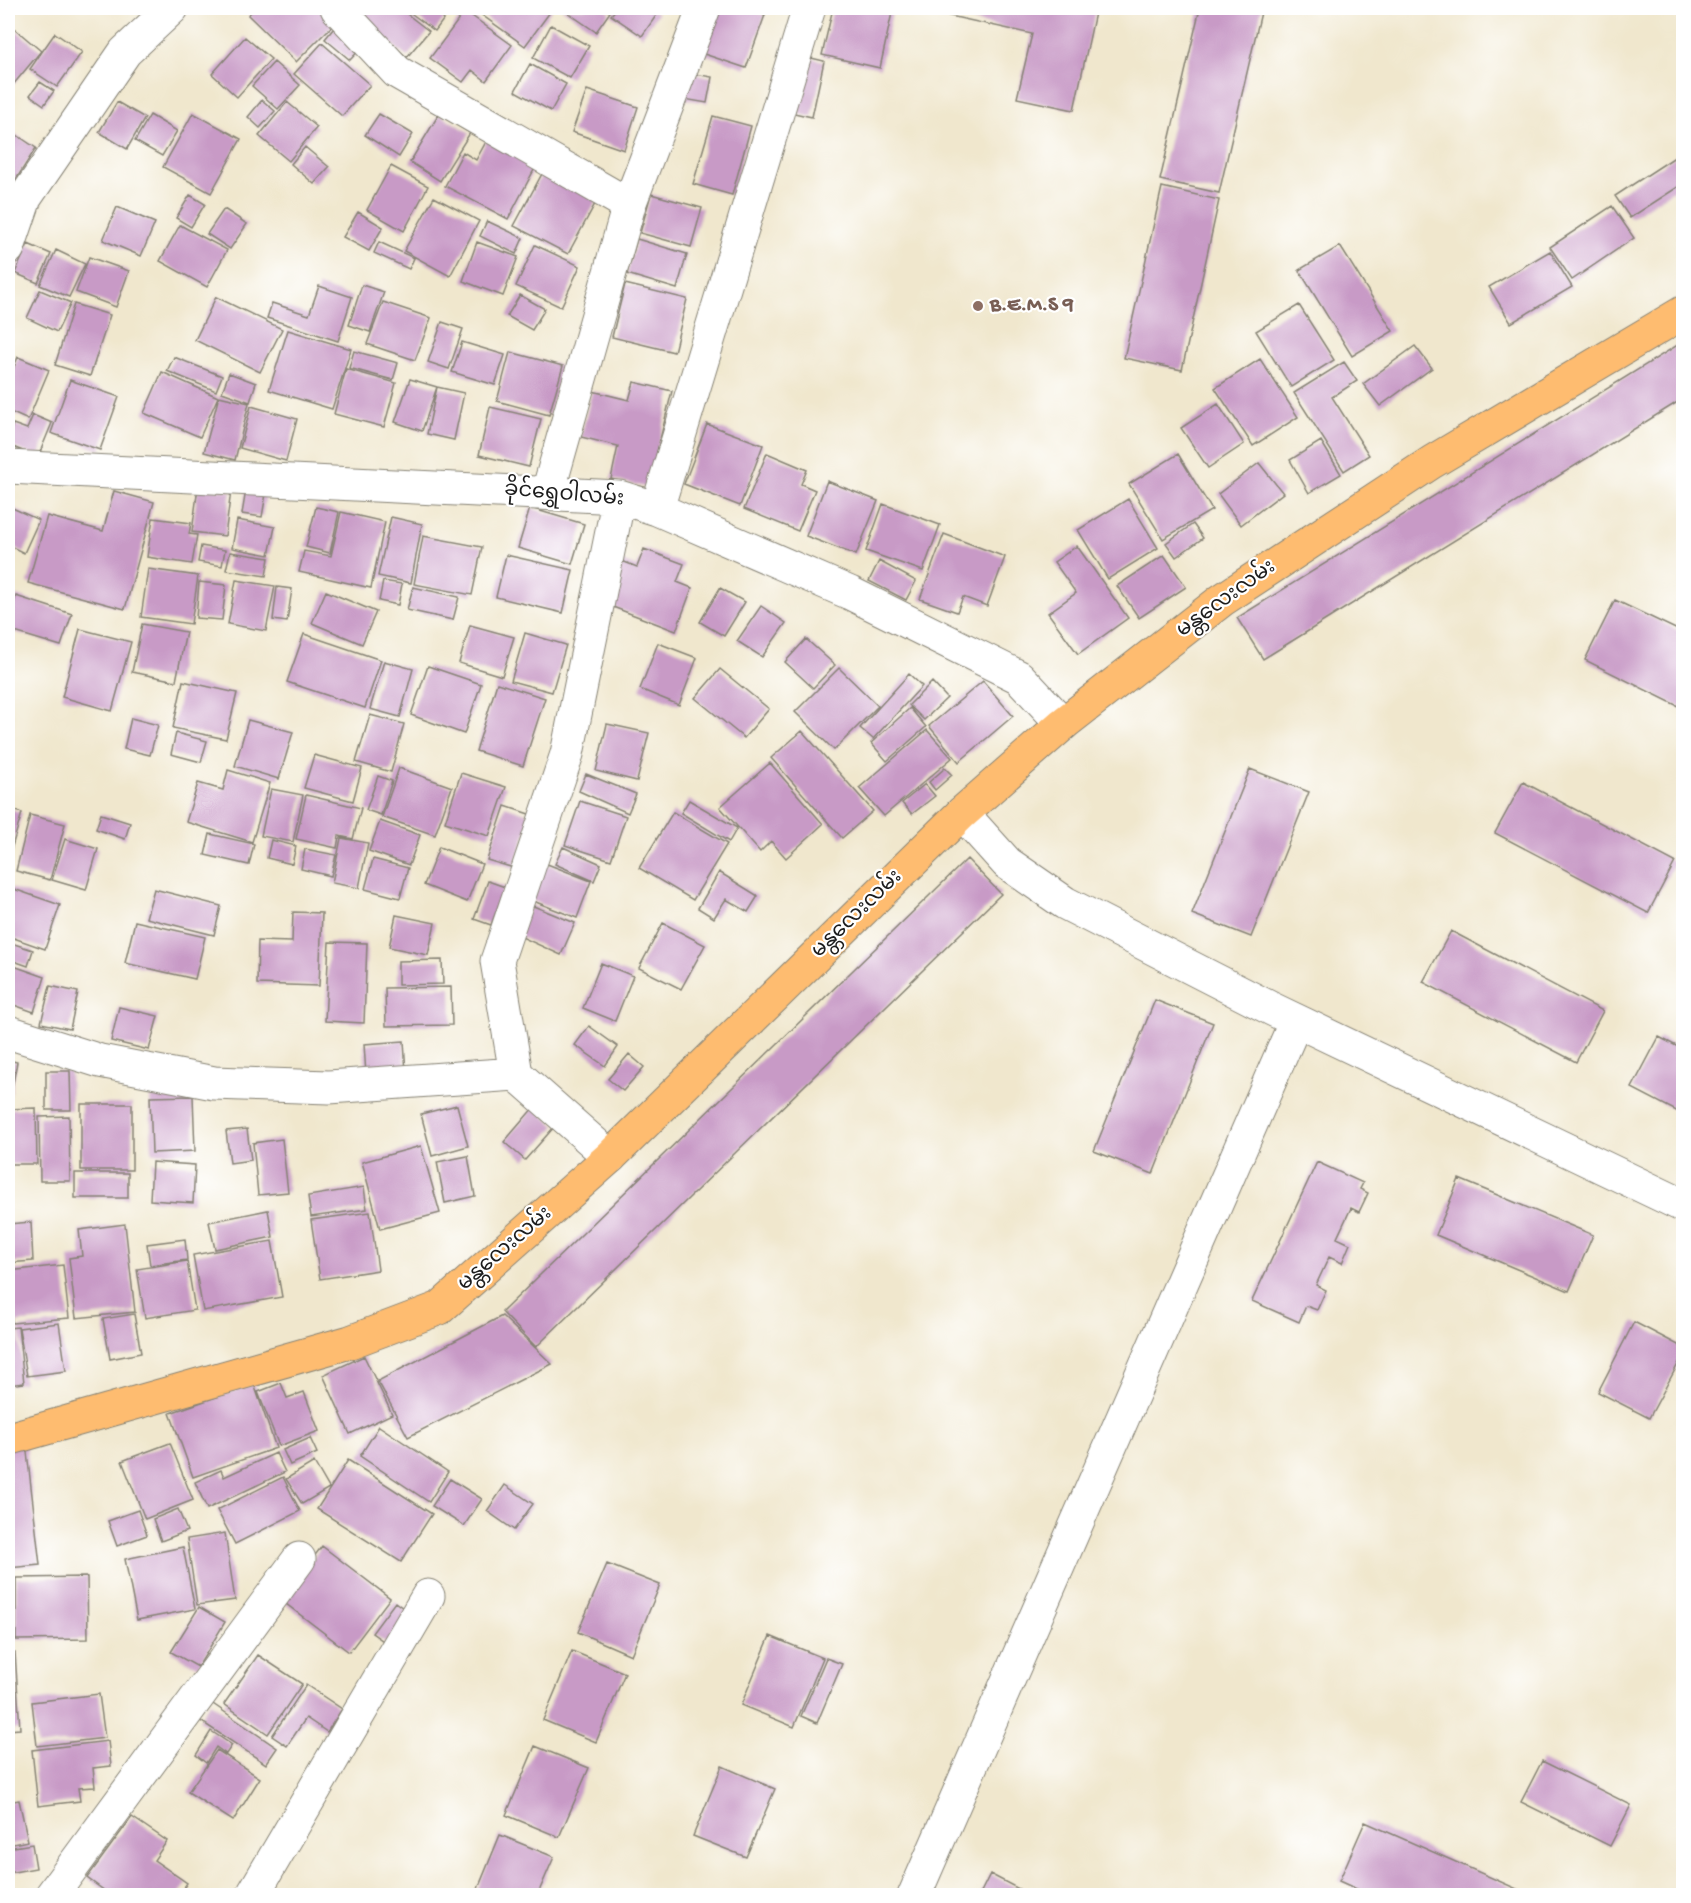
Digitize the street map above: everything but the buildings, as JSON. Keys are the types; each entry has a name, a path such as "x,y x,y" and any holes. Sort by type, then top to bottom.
{"main road":[{"name":"မန္တလေးလမ်း","path":"8,1439 350,1342 440,1308 610,1157 962,813 1063,724 1222,600 1432,462 1683,312"}],"street":[{"path":"8,248 25,198 125,52 172,8"},
{"path":"337,8 397,72 629,205"},
{"path":"548,492 629,205 704,8"},
{"path":"657,509 809,8"},
{"name":"ခိုင်ရွှေဝါလမ်း","path":"8,467 619,497 657,509 849,592 1019,677 1063,724"},
{"path":"610,1157 516,1074 497,961 567,754 619,497"},
{"path":"962,813 1007,863 1065,903 1296,1021 1683,1206"},
{"path":"914,1896 1296,1021"},
{"path":"8,1032 100,1061 214,1083 329,1087 516,1074"},
{"path":"51,1896 299,1558"},
{"path":"252,1896 428,1596"}],"place":[{"name":"B.E.M.S 9","path":"978,306"}]}
